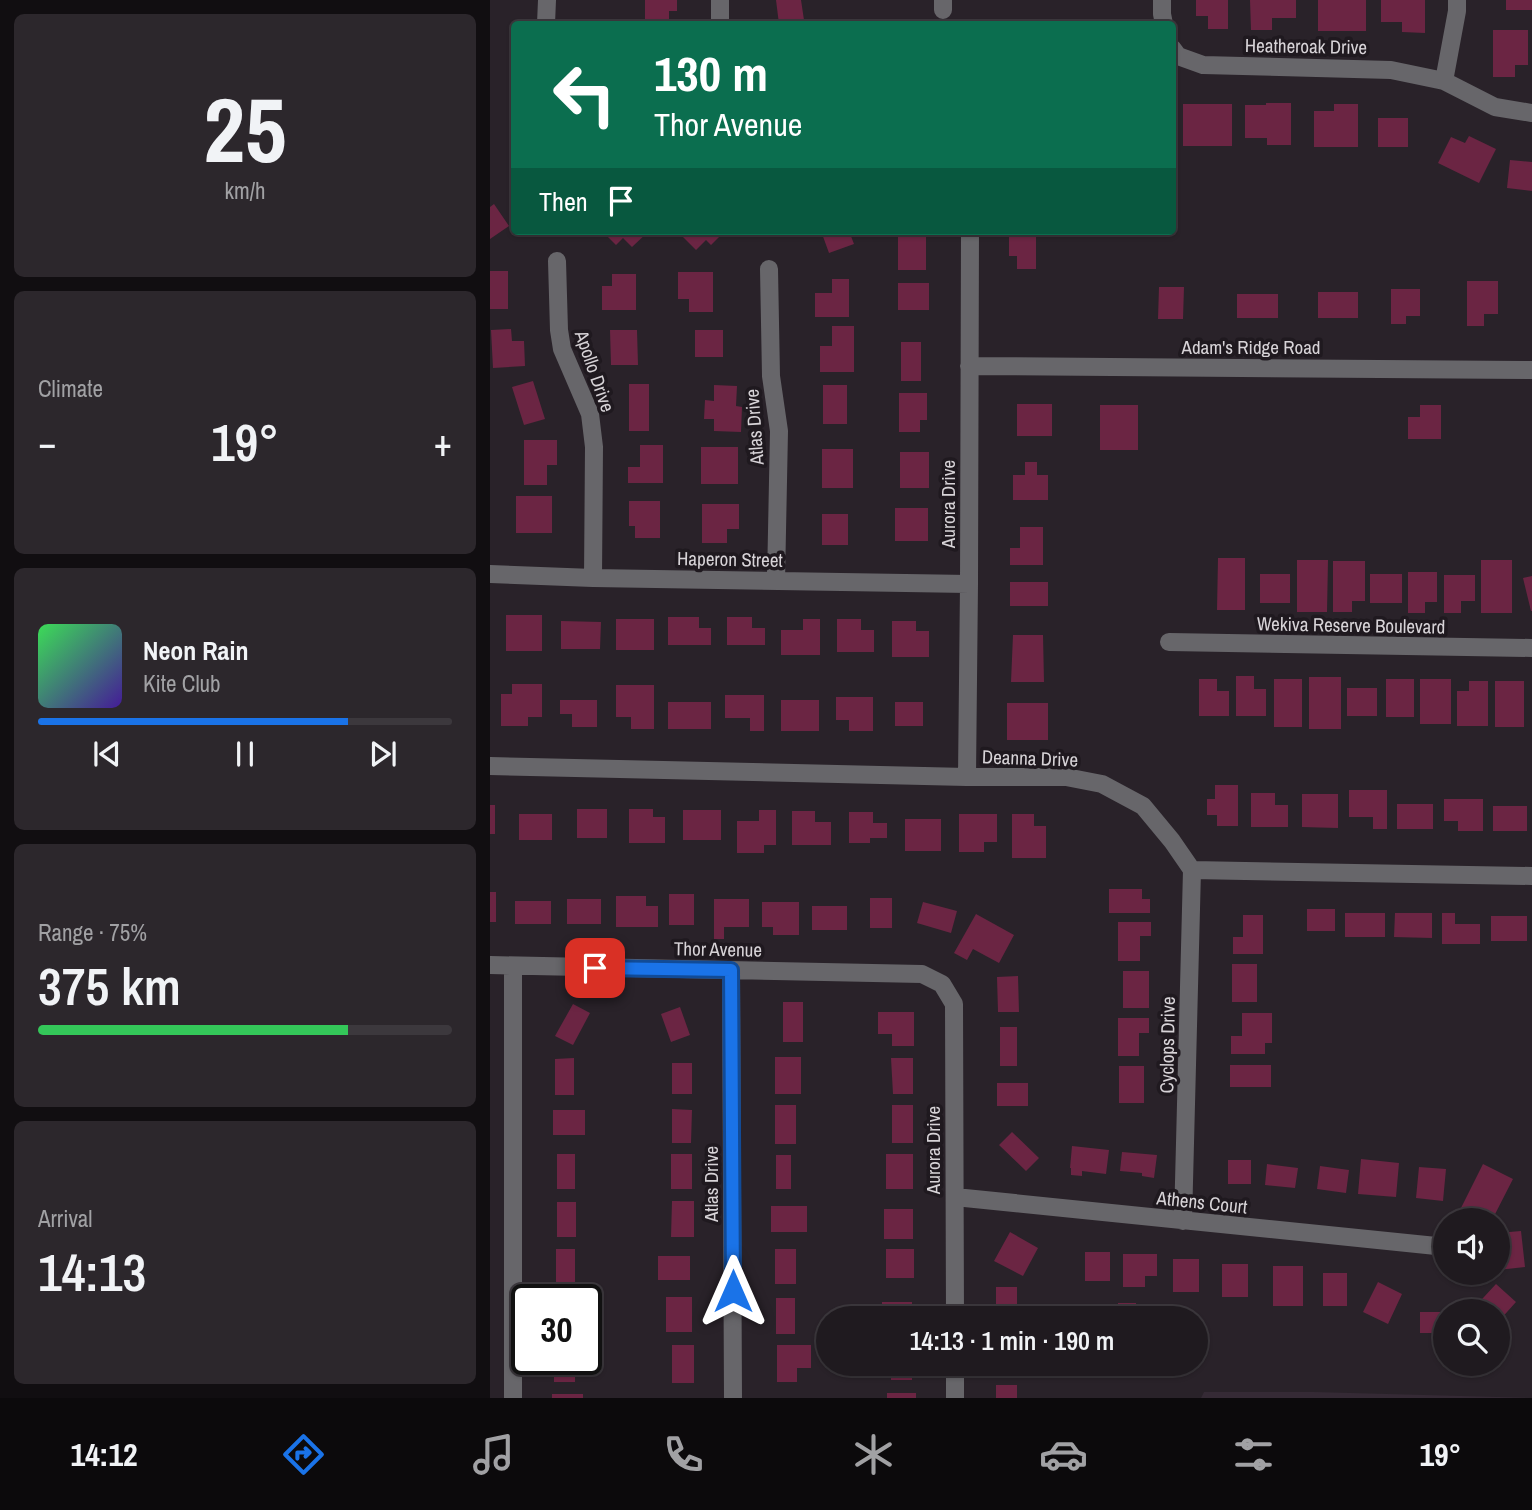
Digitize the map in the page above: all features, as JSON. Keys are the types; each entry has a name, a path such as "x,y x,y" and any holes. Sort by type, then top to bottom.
{"street":[{"path":"546,21 547,0"},
{"path":"720,0 720,21"},
{"path":"1162,0 1163,21"},
{"path":"1444,81 1457,0"},
{"name":"Heatheroak Drive","path":"1176,53 1203,65 1391,70 1444,81 1495,107 1532,113"},
{"name":"Aurora Drive","path":"967,777 970,235"},
{"name":"Apollo Drive","path":"557,261 562,349 590,414 594,447 593,578"},
{"name":"Atlas Drive","path":"769,269 771,376 779,431 776,581"},
{"name":"Adam's Ridge Road","path":"969,366 1532,370"},
{"name":"Haperon Street","path":"490,574 969,584"},
{"name":"Wekiva Reserve Boulevard","path":"1169,642 1532,648"},
{"name":"Deanna Drive","path":"490,766 1066,777 1102,784 1143,806 1192,870"},
{"path":"1192,870 1532,876"},
{"name":"Cyclops Drive","path":"1183,1221 1192,870"},
{"name":"Thor Avenue","path":"490,965 922,974 942,984"},
{"path":"513,966 513,1398"},
{"name":"Atlas Drive","path":"731,970 733,1398"},
{"name":"Aurora Drive","path":"942,984 954,1004 955,1306"},
{"name":"Athens Court","path":"954,1197 1433,1246"},
{"path":"955,1376 955,1398"}],"shaded area":[{"path":"1204,1392 1314,1392 1532,1398 1201,1398"}],"building":[{"path":"645,0 677,0 677,11 669,11 669,21 645,21"},
{"path":"776,0 801,0 804,20 779,21"},
{"path":"1196,0 1228,0 1228,29 1208,29 1208,16 1196,16"},
{"path":"1250,0 1296,0 1296,18 1272,18 1272,30 1251,30"},
{"path":"1318,0 1366,0 1366,31 1318,31"},
{"path":"1381,0 1425,0 1425,33 1402,32 1402,22 1381,22"},
{"path":"1506,0 1532,0 1532,10 1506,10"},
{"path":"1493,30 1528,30 1528,65 1515,65 1515,77 1493,77"},
{"path":"1291,103 1291,145 1267,145 1267,138 1245,138 1245,105"},
{"path":"1183,104 1232,104 1232,146 1183,146"},
{"path":"1334,104 1358,104 1358,147 1314,147 1314,111 1334,111"},
{"path":"1378,118 1408,118 1408,147 1378,147"},
{"path":"1469,136 1496,149 1479,183 1438,163 1451,137 1465,143"},
{"path":"1510,160 1532,162 1532,191 1507,188"},
{"path":"494,204 509,226 490,239 490,207"},
{"path":"606,235 645,235 632,247 623,238 616,245"},
{"path":"681,235 721,235 711,245 706,240 696,250"},
{"path":"822,235 851,235 854,244 829,253"},
{"path":"898,235 926,235 926,270 898,270"},
{"path":"1009,235 1036,235 1036,269 1017,269 1017,256 1009,256"},
{"path":"490,271 508,271 508,309 490,309"},
{"path":"678,272 713,272 713,312 689,312 689,299 678,299"},
{"path":"612,274 636,274 636,310 602,310 602,286 612,286"},
{"path":"832,279 849,279 849,317 815,317 815,293 832,293"},
{"path":"1467,281 1498,281 1498,314 1484,314 1484,326 1467,326"},
{"path":"898,283 929,283 929,310 898,310"},
{"path":"1159,287 1184,287 1183,319 1158,319"},
{"path":"1391,289 1420,289 1420,316 1406,316 1406,324 1391,324"},
{"path":"1318,292 1358,292 1358,318 1318,318"},
{"path":"1237,294 1278,294 1278,318 1237,318"},
{"path":"832,326 854,326 854,372 820,372 820,346 832,346"},
{"path":"511,329 512,341 524,341 525,366 493,368 491,330"},
{"path":"610,330 637,330 638,365 611,365"},
{"path":"695,330 723,330 723,357 695,357"},
{"path":"901,342 921,342 921,381 901,381"},
{"path":"533,381 545,419 524,425 512,387"},
{"path":"629,384 649,384 649,431 629,431"},
{"path":"714,385 737,386 736,406 742,407 741,432 714,431 714,419 704,419 705,400 714,401"},
{"path":"823,385 847,385 847,424 823,424"},
{"path":"899,393 927,393 927,420 920,420 920,432 899,432"},
{"path":"1017,404 1052,404 1052,436 1017,436"},
{"path":"1100,405 1138,405 1138,450 1100,450"},
{"path":"1420,405 1441,405 1441,439 1408,439 1408,417 1420,417"},
{"path":"524,440 557,440 557,465 547,465 547,485 524,485"},
{"path":"640,445 663,445 663,483 628,483 628,467 640,467"},
{"path":"701,447 738,447 738,484 701,484"},
{"path":"822,449 853,449 853,488 822,488"},
{"path":"900,452 929,452 929,488 900,488"},
{"path":"1025,462 1037,462 1037,475 1048,475 1048,500 1013,500 1013,475 1025,475"},
{"path":"516,496 552,496 552,533 516,533"},
{"path":"629,501 660,501 660,538 635,538 635,526 629,526"},
{"path":"702,504 739,504 739,529 727,529 727,543 702,543"},
{"path":"895,508 928,508 928,541 895,541"},
{"path":"822,514 848,514 848,545 822,545"},
{"path":"1020,527 1043,527 1043,565 1010,565 1010,548 1020,548"},
{"path":"1218,558 1245,558 1245,610 1217,610"},
{"path":"1297,560 1328,560 1327,612 1297,612"},
{"path":"1481,560 1512,560 1512,613 1481,613"},
{"path":"1333,561 1365,561 1365,601 1352,601 1352,612 1333,612"},
{"path":"1408,572 1437,572 1437,602 1425,602 1425,613 1408,613"},
{"path":"1260,574 1290,574 1290,603 1260,603"},
{"path":"1370,574 1402,574 1402,603 1370,603"},
{"path":"1444,575 1475,575 1475,601 1461,601 1461,613 1444,613"},
{"path":"1532,576 1532,611 1531,611 1523,578"},
{"path":"1010,582 1048,582 1048,606 1010,606"},
{"path":"506,615 542,615 542,651 506,651"},
{"path":"668,617 699,617 699,628 711,628 711,645 668,645"},
{"path":"727,617 752,617 752,628 765,628 765,645 727,645"},
{"path":"616,619 654,619 654,650 616,650"},
{"path":"803,619 820,619 820,655 781,655 781,630 803,630"},
{"path":"837,619 861,619 861,630 874,630 874,652 837,652"},
{"path":"561,621 601,622 600,649 561,649"},
{"path":"892,621 916,621 916,631 929,631 929,657 892,657"},
{"path":"1013,635 1043,635 1044,682 1011,682"},
{"path":"1236,676 1254,676 1254,689 1266,689 1266,716 1236,716"},
{"path":"1309,677 1341,677 1341,729 1309,729"},
{"path":"1199,679 1217,679 1217,691 1229,691 1229,716 1199,716"},
{"path":"1274,679 1302,679 1302,727 1274,727"},
{"path":"1386,679 1414,679 1414,717 1386,717"},
{"path":"1420,679 1451,679 1451,724 1420,724"},
{"path":"1469,681 1488,681 1488,726 1457,726 1457,691 1469,691"},
{"path":"1495,681 1524,681 1524,727 1495,727"},
{"path":"512,684 542,684 542,717 528,717 528,726 501,726 501,694 512,694"},
{"path":"616,685 654,685 654,729 631,729 631,717 616,717"},
{"path":"1347,688 1377,688 1377,716 1347,716"},
{"path":"725,695 764,695 764,731 750,731 750,718 725,718"},
{"path":"836,697 873,697 873,731 849,731 849,720 836,720"},
{"path":"560,700 597,700 597,727 572,727 572,714 560,714"},
{"path":"781,700 819,700 819,731 781,731"},
{"path":"668,702 711,702 711,729 668,729"},
{"path":"895,702 923,702 923,726 895,726"},
{"path":"1007,703 1048,703 1048,740 1007,740"},
{"path":"1215,785 1238,785 1238,826 1217,826 1217,815 1207,815 1207,799 1215,799"},
{"path":"1349,790 1387,790 1387,829 1373,829 1373,817 1349,817"},
{"path":"1251,793 1275,793 1275,805 1288,805 1288,827 1251,827"},
{"path":"1302,794 1338,794 1338,828 1302,827"},
{"path":"1444,799 1483,799 1483,831 1458,831 1458,821 1444,821"},
{"path":"1397,804 1433,804 1433,829 1397,829"},
{"path":"490,805 495,805 495,834 490,834"},
{"path":"1493,806 1527,806 1527,831 1493,831"},
{"path":"577,809 607,809 607,838 577,838"},
{"path":"629,809 653,809 653,817 665,817 665,843 629,843"},
{"path":"683,810 721,810 721,840 683,840"},
{"path":"759,810 776,810 776,845 764,845 764,853 737,853 737,821 759,821"},
{"path":"792,811 815,811 815,822 831,822 831,845 792,845"},
{"path":"849,812 873,812 873,823 887,823 887,838 870,838 870,843 849,843"},
{"path":"519,814 552,814 552,840 519,840"},
{"path":"959,814 997,814 997,842 984,842 984,852 959,852"},
{"path":"1012,814 1034,814 1034,826 1046,826 1046,858 1012,858"},
{"path":"905,819 941,819 941,851 905,851"},
{"path":"1109,889 1142,889 1142,899 1150,899 1150,913 1109,913"},
{"path":"490,892 496,892 496,922 490,922"},
{"path":"669,894 694,894 694,925 669,925"},
{"path":"616,896 646,896 646,906 658,906 658,927 616,927"},
{"path":"870,898 892,898 892,928 870,928"},
{"path":"567,899 601,899 601,924 567,924"},
{"path":"714,899 749,899 749,927 724,927 724,939 714,939"},
{"path":"515,901 551,901 551,924 515,924"},
{"path":"762,902 799,902 799,935 773,935 773,927 762,927"},
{"path":"923,902 957,911 951,933 917,923"},
{"path":"812,906 847,906 847,930 812,930"},
{"path":"1307,909 1335,909 1335,931 1307,931"},
{"path":"1345,913 1385,913 1385,937 1345,937"},
{"path":"1395,913 1432,913 1432,938 1394,937"},
{"path":"1442,913 1455,913 1455,924 1480,924 1480,944 1442,944"},
{"path":"976,914 1014,935 999,963 973,949 967,960 954,953"},
{"path":"1243,915 1263,915 1263,954 1233,954 1233,937 1243,937"},
{"path":"1491,916 1527,916 1527,941 1491,941"},
{"path":"1118,922 1151,922 1151,936 1140,936 1140,961 1118,961"},
{"path":"1232,964 1257,964 1257,1002 1232,1002"},
{"path":"1123,971 1149,971 1149,1008 1123,1008"},
{"path":"1018,976 1019,1012 998,1012 997,977"},
{"path":"783,1002 803,1002 803,1042 783,1042"},
{"path":"573,1004 590,1013 573,1045 555,1036"},
{"path":"680,1007 690,1035 671,1042 661,1014"},
{"path":"878,1012 914,1012 914,1046 892,1046 892,1034 878,1034"},
{"path":"1242,1013 1272,1013 1272,1043 1265,1043 1265,1054 1231,1054 1231,1036 1242,1036"},
{"path":"1118,1018 1149,1018 1149,1033 1139,1033 1139,1056 1118,1056"},
{"path":"1000,1027 1017,1027 1017,1066 1000,1066"},
{"path":"775,1057 801,1057 801,1094 775,1094"},
{"path":"574,1058 574,1095 555,1095 555,1059"},
{"path":"891,1058 913,1058 913,1094 893,1094"},
{"path":"672,1063 692,1063 692,1094 672,1094"},
{"path":"1230,1065 1271,1065 1271,1087 1230,1087"},
{"path":"1119,1066 1144,1066 1144,1103 1119,1103"},
{"path":"997,1083 1028,1083 1028,1106 997,1106"},
{"path":"775,1105 796,1105 796,1144 775,1144"},
{"path":"892,1105 913,1105 913,1143 892,1143"},
{"path":"672,1109 692,1110 691,1143 672,1143"},
{"path":"553,1110 585,1110 585,1135 553,1135"},
{"path":"1012,1132 1039,1158 1026,1171 999,1145"},
{"path":"1072,1146 1109,1150 1106,1174 1082,1171 1082,1176 1071,1175"},
{"path":"1122,1152 1157,1155 1154,1178 1142,1176 1142,1173 1120,1171"},
{"path":"557,1154 575,1154 575,1189 557,1189"},
{"path":"671,1154 692,1154 692,1189 671,1189"},
{"path":"886,1154 913,1154 913,1189 886,1189"},
{"path":"776,1155 791,1155 791,1189 776,1189"},
{"path":"1361,1159 1399,1163 1396,1197 1358,1194"},
{"path":"1228,1160 1251,1160 1251,1184 1228,1184"},
{"path":"1267,1164 1298,1168 1295,1188 1265,1185"},
{"path":"1483,1164 1513,1179 1498,1208 1461,1208"},
{"path":"1320,1166 1349,1170 1346,1193 1317,1189"},
{"path":"1419,1167 1446,1169 1443,1201 1416,1198"},
{"path":"672,1201 694,1201 694,1237 671,1237"},
{"path":"557,1202 576,1202 576,1237 557,1237"},
{"path":"771,1206 807,1206 807,1232 771,1232"},
{"path":"884,1209 913,1209 913,1239 884,1239"},
{"path":"1521,1231 1525,1267 1510,1269 1510,1232"},
{"path":"1010,1232 1038,1248 1023,1276 994,1261"},
{"path":"556,1249 575,1249 575,1284 556,1284"},
{"path":"775,1249 796,1249 796,1284 775,1284"},
{"path":"886,1249 914,1249 914,1278 886,1278"},
{"path":"1085,1252 1110,1252 1110,1281 1085,1281"},
{"path":"1123,1254 1157,1254 1157,1276 1145,1276 1145,1287 1123,1287"},
{"path":"658,1256 690,1256 690,1280 658,1280"},
{"path":"1173,1259 1199,1259 1199,1292 1173,1292"},
{"path":"1222,1264 1248,1264 1248,1297 1222,1297"},
{"path":"1273,1266 1303,1266 1303,1306 1273,1306"},
{"path":"1323,1273 1347,1273 1347,1306 1323,1306"},
{"path":"1378,1282 1402,1294 1388,1324 1363,1312"},
{"path":"1497,1285 1516,1302 1510,1309 1510,1299 1482,1299"},
{"path":"996,1287 1017,1287 1017,1306 996,1306"},
{"path":"666,1297 692,1297 692,1332 666,1332"},
{"path":"776,1298 795,1298 795,1334 776,1334"},
{"path":"882,1302 912,1302 912,1306 882,1306"},
{"path":"1118,1303 1136,1303 1136,1306 1118,1306"},
{"path":"1420,1312 1433,1312 1433,1333 1420,1333"},
{"path":"672,1345 694,1345 694,1383 672,1383"},
{"path":"777,1345 811,1345 811,1368 797,1368 797,1382 777,1382"},
{"path":"554,1375 575,1375 575,1382 554,1382"},
{"path":"891,1376 912,1376 912,1380 891,1380"},
{"path":"996,1385 1017,1385 1017,1398 996,1398"},
{"path":"887,1393 916,1393 916,1398 887,1398"},
{"path":"552,1394 583,1394 583,1398 552,1398"}],"route":[{"path":"595,968 731,970 733,1291"}]}
